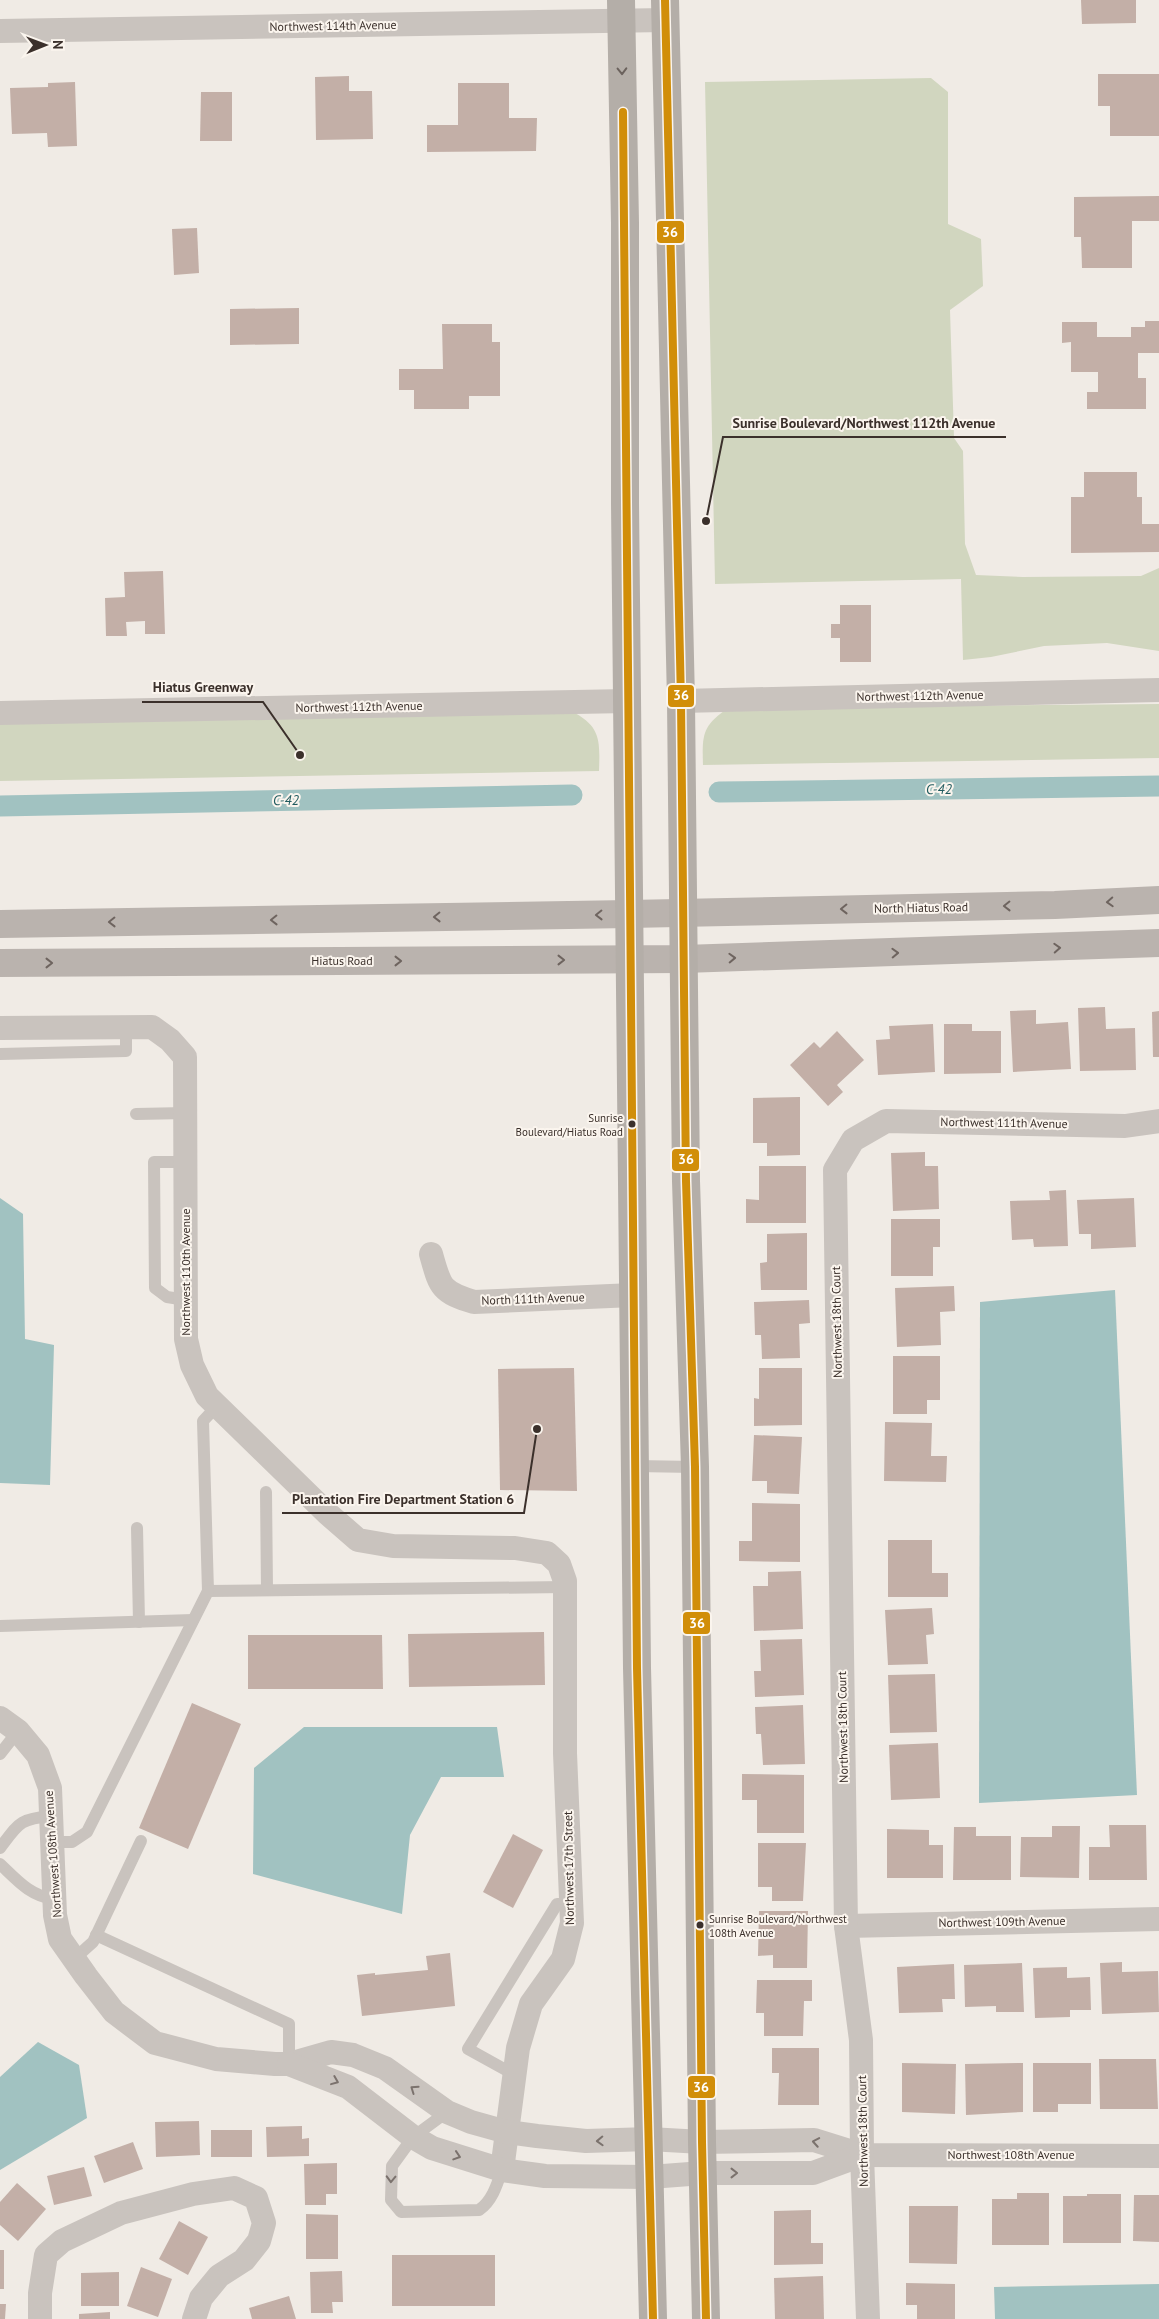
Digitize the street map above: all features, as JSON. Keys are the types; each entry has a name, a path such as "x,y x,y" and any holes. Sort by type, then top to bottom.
{"highway":[{"path":"665,10 681,701 686,1181 695,1467 702,2142 706,2319"},
{"path":"621,11 625,223 629,959 635,1466 653,2319"}],"main road":[{"name":"North Hiatus Road","path":"683,913 1055,905 1159,900"},
{"path":"0,924 683,913"},
{"path":"684,959 1159,943"},
{"name":"Hiatus Road","path":"0,963 684,959"}],"street":[{"name":"Northwest 114th Avenue","path":"0,31 665,10"},
{"name":"Northwest 112th Avenue","path":"681,701 1159,690"},
{"name":"Northwest 112th Avenue","path":"0,713 628,701"},
{"name":"Northwest 110th Avenue","path":"0,1028 152,1027 170,1040 185,1057 186,1339 192,1365 206,1396 327,1513 358,1540 393,1546 515,1548 547,1553 559,1564 565,1584"},
{"name":"Northwest 111th Avenue","path":"853,1140 886,1121 1125,1126 1159,1121"},
{"name":"Northwest 18th Court","path":"853,1140 835,1170 846,1926 861,2040 862,2155 868,2319"},
{"name":"North 111th Avenue","path":"431,1254 440,1284 455,1296 474,1302 633,1295"},
{"name":"Northwest 17th Street","path":"502,2170 518,2048 531,2004 563,1959 572,1924 565,1753 565,1584"},
{"name":"Northwest 108th Avenue","path":"9,1725 38,1755 50,1788 54,1899 60,1939 114,2012 156,2043 216,2059 275,2064 289,2064 331,2052 353,2055 385,2068 447,2112 471,2122 507,2132 586,2141 649,2139 702,2142 814,2140 862,2155 1159,2156"},
{"name":"Northwest 109th Avenue","path":"846,1926 1159,1918"},
{"name":"Northwest 108th Avenue","path":"289,2064 348,2087 412,2137 432,2148 502,2170 545,2176 650,2177 703,2173 813,2173 862,2155"},
{"path":"40,2319 42,2275 46,2255 62,2241 121,2212 193,2194 234,2188 256,2198 264,2223 259,2241 244,2260 219,2276 201,2298 194,2319"}],"lane":[{"path":"0,1054 126,1051 126,1028"},
{"path":"136,1114 186,1113"},
{"path":"185,1162 154,1162 155,1288 167,1297 186,1300"},
{"path":"52,1842 72,1842 88,1832 208,1591 203,1421 217,1406"},
{"path":"635,1466 695,1467"},
{"path":"266,1492 267,1590"},
{"path":"137,1528 139,1622"},
{"path":"208,1591 565,1584"},
{"path":"0,1626 193,1620"},
{"path":"0,1754 9,1725"},
{"path":"0,1848 20,1822 26,1819 51,1816"},
{"path":"74,1959 93,1942 142,1841"},
{"path":"0,1864 29,1891 41,1898 54,1899"},
{"path":"515,2075 468,2048 556,1904 571,1904"},
{"path":"96,1935 289,2024 289,2064"},
{"path":"447,2112 412,2137 392,2166 391,2200 401,2212 479,2210 491,2198 502,2170"}],"green space":[{"path":"931,78 948,92 948,224 981,239 983,286 950,310 954,438 963,451 965,544 976,575 1023,577 1141,576 1159,568 1159,651 1107,643 1044,646 991,657 963,660 961,579 715,584 705,82"},
{"path":"1159,704 1159,758 703,765 705,732 713,720 728,708"},
{"path":"571,711 588,722 597,735 599,771 0,781 0,721"}],"water":[{"path":"0,1198 23,1214 25,1339 54,1345 50,1485 0,1483"},
{"path":"1115,1290 1137,1795 979,1803 980,1302"},
{"path":"304,1727 497,1727 504,1777 441,1777 410,1835 402,1914 253,1874 254,1768"},
{"path":"38,2042 79,2065 87,2118 0,2170 0,2077"},
{"path":"1159,2284 1159,2319 995,2319 994,2287"}],"building":[{"path":"1081,0 1136,0 1136,23 1082,24"},
{"path":"1098,74 1159,74 1159,136 1110,136 1110,106 1098,106"},
{"path":"349,76 349,91 372,91 373,139 316,140 315,77"},
{"path":"75,82 77,146 48,147 47,133 12,134 10,88 48,87 48,83"},
{"path":"458,83 509,83 509,118 537,118 536,151 427,152 427,125 458,125"},
{"path":"201,92 232,92 232,141 200,141"},
{"path":"1159,196 1159,221 1132,221 1132,268 1082,268 1081,237 1074,237 1074,197"},
{"path":"197,228 199,273 174,275 172,229"},
{"path":"299,308 299,344 230,345 230,309"},
{"path":"1145,321 1159,321 1159,353 1138,353 1138,378 1146,378 1146,409 1087,409 1087,392 1098,392 1098,372 1071,372 1071,342 1062,343 1062,322 1097,322 1097,337 1131,337 1131,327 1145,327"},
{"path":"442,324 492,324 492,342 500,342 500,396 469,396 469,409 414,409 414,390 399,390 399,369 443,369"},
{"path":"1084,472 1137,472 1137,497 1142,497 1142,524 1159,524 1159,552 1071,553 1071,497 1084,497"},
{"path":"163,571 165,634 145,634 145,621 126,622 127,636 106,636 105,598 125,597 124,572"},
{"path":"840,605 871,605 871,662 840,662 840,638 831,638 831,624 840,624"},
{"path":"1105,1007 1106,1029 1135,1028 1136,1070 1080,1071 1078,1008"},
{"path":"1036,1010 1036,1024 1068,1022 1071,1069 1013,1072 1010,1011"},
{"path":"1159,1011 1159,1057 1153,1057 1152,1012"},
{"path":"933,1024 935,1072 878,1075 876,1040 890,1039 889,1026"},
{"path":"944,1024 972,1024 972,1031 1001,1031 1001,1073 944,1074"},
{"path":"837,1031 864,1060 837,1085 843,1092 828,1106 790,1065 814,1042 820,1048"},
{"path":"800,1097 800,1155 767,1156 767,1143 753,1143 753,1098"},
{"path":"925,1152 925,1166 938,1166 939,1209 893,1211 891,1153"},
{"path":"759,1166 806,1166 806,1223 746,1223 746,1199 759,1200"},
{"path":"1066,1190 1068,1246 1034,1247 1033,1239 1012,1240 1010,1201 1050,1200 1049,1191"},
{"path":"1134,1198 1136,1247 1091,1249 1091,1234 1079,1234 1077,1200"},
{"path":"891,1219 940,1219 940,1247 933,1247 933,1276 891,1276"},
{"path":"807,1233 807,1290 761,1290 760,1263 767,1262 767,1234"},
{"path":"954,1286 955,1311 940,1312 941,1345 897,1347 895,1288"},
{"path":"809,1300 810,1323 799,1324 800,1358 762,1359 761,1335 755,1335 754,1302"},
{"path":"893,1356 940,1356 940,1400 927,1400 927,1414 893,1414"},
{"path":"574,1368 577,1491 500,1490 498,1369"},
{"path":"759,1368 802,1368 802,1425 754,1426 754,1398 759,1399"},
{"path":"885,1422 932,1423 931,1456 947,1456 946,1482 884,1481"},
{"path":"754,1435 802,1437 799,1494 767,1493 767,1481 752,1481"},
{"path":"752,1503 800,1504 800,1562 739,1561 739,1541 752,1541"},
{"path":"888,1540 932,1540 932,1573 948,1573 948,1597 888,1597"},
{"path":"801,1571 803,1629 754,1631 753,1586 768,1586 768,1572"},
{"path":"932,1608 934,1634 926,1635 928,1664 888,1665 885,1610"},
{"path":"544,1632 545,1685 409,1687 408,1634"},
{"path":"248,1635 382,1635 383,1689 248,1689"},
{"path":"802,1639 804,1695 755,1697 754,1671 761,1671 760,1640"},
{"path":"935,1674 937,1732 890,1733 888,1675"},
{"path":"192,1703 241,1724 188,1849 139,1828"},
{"path":"803,1705 805,1764 763,1765 761,1734 756,1734 755,1707"},
{"path":"938,1743 940,1798 891,1800 889,1745"},
{"path":"742,1774 804,1775 804,1833 757,1833 757,1800 742,1800"},
{"path":"1109,1825 1146,1825 1147,1880 1089,1880 1089,1847 1110,1847"},
{"path":"1052,1826 1080,1826 1079,1878 1020,1877 1021,1837 1052,1837"},
{"path":"954,1827 976,1827 976,1836 1011,1836 1011,1880 953,1880"},
{"path":"887,1829 929,1830 929,1845 943,1845 943,1878 887,1878"},
{"path":"513,1834 543,1850 513,1908 483,1892"},
{"path":"758,1843 806,1843 803,1901 772,1901 772,1887 758,1887"},
{"path":"759,1911 808,1911 807,1968 773,1968 773,1955 758,1956"},
{"path":"450,1953 455,2006 362,2016 357,1975 428,1970 426,1956"},
{"path":"1122,1962 1122,1972 1158,1971 1159,2012 1102,2014 1100,1963"},
{"path":"1022,1963 1024,2012 996,2012 996,2006 965,2007 964,1965"},
{"path":"954,1964 955,1999 942,1999 943,2012 899,2013 897,1967"},
{"path":"1067,1967 1067,1978 1090,1977 1091,2010 1070,2010 1070,2017 1035,2018 1033,1968"},
{"path":"757,1980 812,1980 812,2001 804,2001 803,2036 764,2036 764,2013 756,2013"},
{"path":"772,2048 819,2048 819,2105 778,2105 779,2073 772,2073"},
{"path":"1099,2059 1156,2059 1158,2109 1100,2109"},
{"path":"902,2063 956,2064 955,2114 902,2112"},
{"path":"1023,2063 1023,2112 966,2115 965,2064"},
{"path":"1033,2063 1091,2063 1091,2104 1058,2104 1058,2112 1033,2112"},
{"path":"199,2121 200,2155 156,2157 155,2122"},
{"path":"302,2126 302,2139 309,2138 309,2156 267,2157 266,2127"},
{"path":"211,2130 252,2130 252,2157 211,2157"},
{"path":"133,2142 143,2169 104,2183 94,2156"},
{"path":"337,2163 337,2194 326,2194 326,2205 305,2205 304,2164"},
{"path":"84,2167 92,2196 54,2205 47,2176"},
{"path":"17,2183 46,2209 18,2241 0,2225 0,2202"},
{"path":"1017,2193 1049,2193 1049,2245 992,2245 992,2199 1017,2199"},
{"path":"1087,2194 1121,2194 1121,2243 1063,2243 1063,2196 1087,2196"},
{"path":"1134,2195 1159,2195 1159,2242 1133,2241"},
{"path":"909,2206 958,2206 957,2264 909,2263"},
{"path":"811,2210 811,2243 823,2243 823,2264 774,2265 774,2211"},
{"path":"306,2214 338,2215 338,2259 306,2259"},
{"path":"179,2221 208,2237 188,2275 159,2259"},
{"path":"0,2250 4,2250 4,2289 0,2289"},
{"path":"392,2255 495,2255 495,2306 392,2306"},
{"path":"141,2267 172,2279 158,2317 127,2306"},
{"path":"342,2271 343,2302 332,2302 333,2313 311,2313 310,2272"},
{"path":"119,2272 119,2306 81,2306 81,2273"},
{"path":"823,2276 824,2319 775,2319 774,2278"},
{"path":"906,2283 955,2284 955,2319 917,2319 917,2305 906,2305"},
{"path":"289,2296 296,2319 252,2319 249,2308"},
{"path":"0,2304 6,2304 5,2319 0,2319"},
{"path":"110,2312 110,2319 79,2319 79,2314"}],"waterway":[{"name":"C-42","path":"719,792 1159,786"},
{"name":"C-42","path":"0,806 572,795"}],"transit line":[{"name":"36","path":"665,0 681,701 686,1181 695,1467 702,2142 706,2319"},
{"name":"36","path":"623,112 637,1668 653,2319"}],"place":[{"name":"Sunrise Boulevard/Northwest 112th Avenue","path":"706,521"},
{"name":"Hiatus Greenway","path":"300,755"},
{"name":"Sunrise Boulevard/Hiatus Road","path":"632,1124"},
{"name":"Plantation Fire Department Station 6","path":"537,1429"},
{"name":"Sunrise Boulevard/Northwest 108th Avenue","path":"700,1925"}]}
